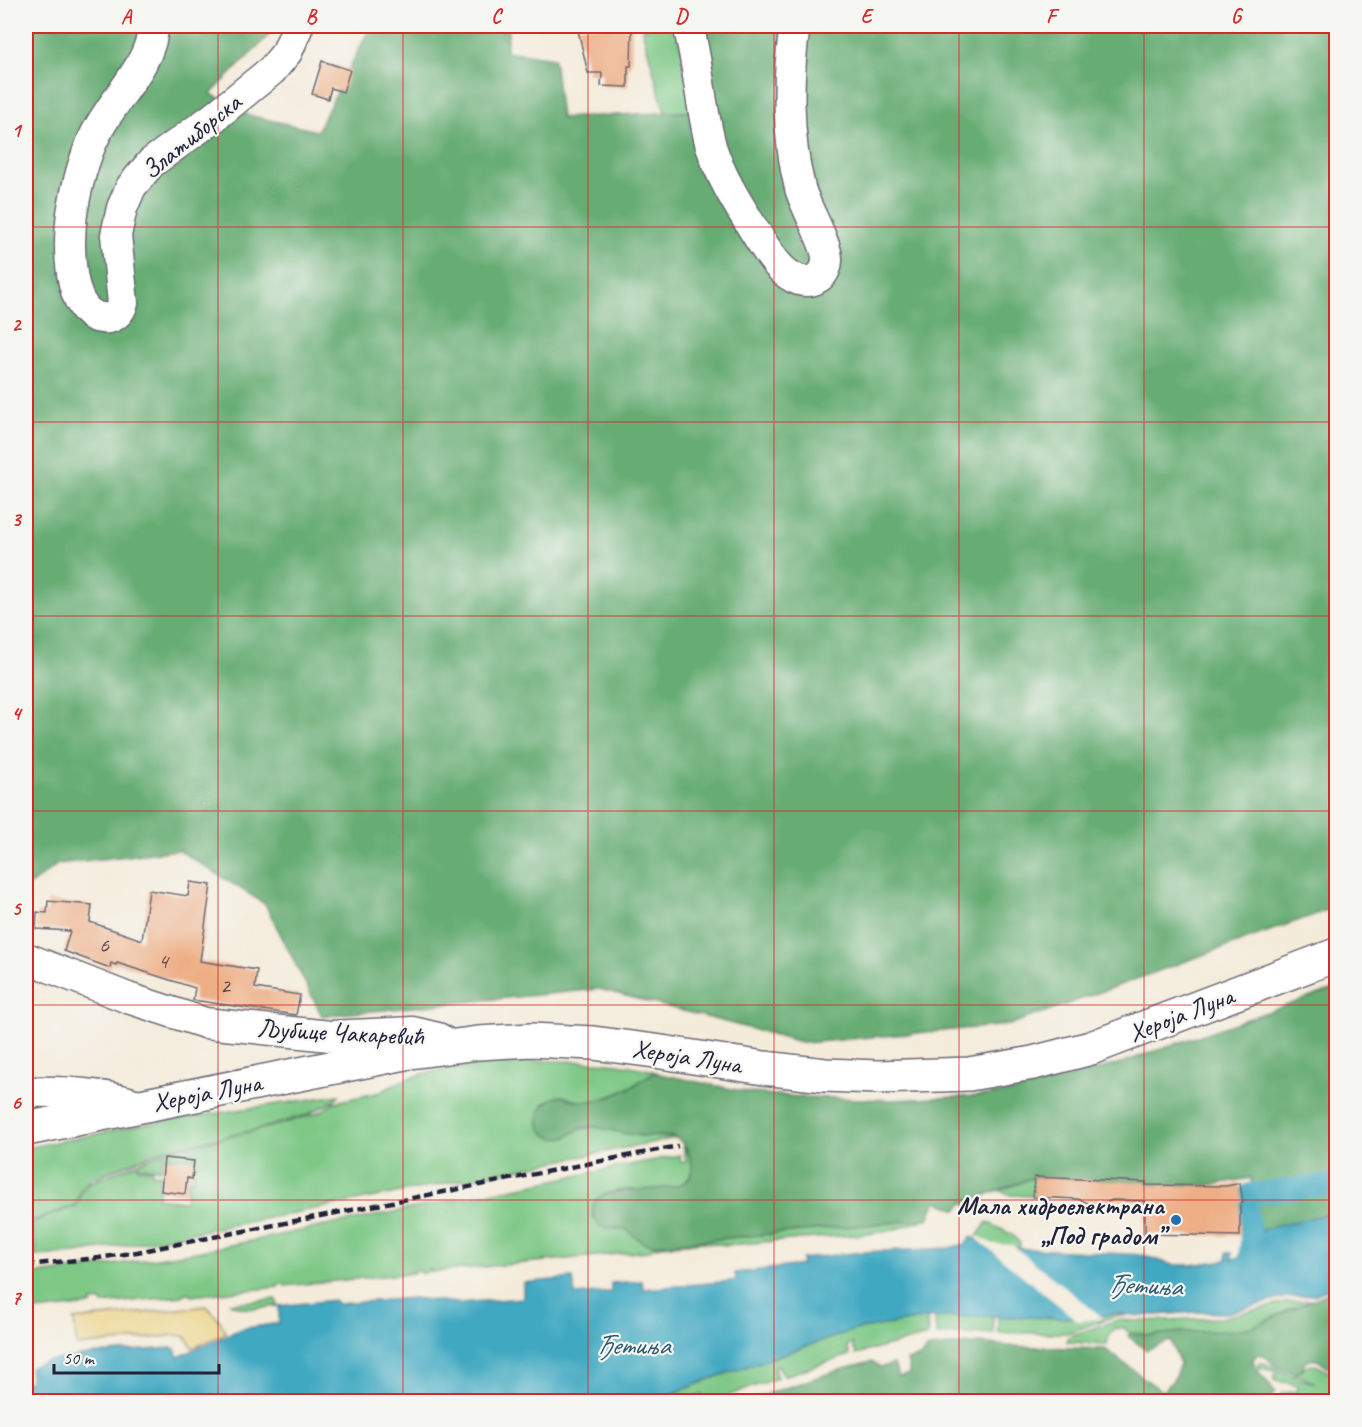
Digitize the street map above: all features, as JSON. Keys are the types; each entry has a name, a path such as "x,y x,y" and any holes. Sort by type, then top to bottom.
{"main road":[{"name":"Хероја Луна","path":"26,1129 138,1105 446,1046 492,1042 562,1041 620,1046 825,1075 878,1077 969,1074 1033,1063 1091,1048 1336,955"}],"street":[{"name":"Златиборска","path":"153,26 153,33 145,56 113,104 91,144 73,208 69,251 75,291 84,306 100,317 119,312 123,303 116,235 122,208 131,187 160,156 213,118 272,70 287,52 298,26"},
{"path":"688,26 712,147 730,190 782,269 800,280 812,280 824,273 827,256 804,199 796,165 789,105 795,26"},
{"name":"Љубице Чакаревић","path":"26,958 139,1001 206,1023 330,1036 413,1032 429,1035 443,1041 446,1046"},
{"path":"26,1092 92,1094 121,1099 138,1105"}],"green space":[{"path":"26,26 269,26 269,35 211,94 248,115 317,131 371,26 509,26 506,51 554,58 561,118 716,110 702,26 1336,26 1336,907 1009,1025 805,1043 599,989 322,1016 265,904 179,850 58,864 26,888"},
{"path":"655,26 678,26 692,111 665,113 642,29"},
{"path":"1336,988 1336,1178 1250,1187 1252,1178 1209,1185 1146,1185 1146,1182 1034,1177 962,1204 957,1210 936,1201 928,1219 653,1245 642,1242 626,1229 601,1227 594,1218 593,1207 600,1197 613,1192 668,1188 682,1184 691,1175 691,1161 681,1142 670,1136 637,1135 594,1127 582,1128 558,1139 545,1134 538,1121 542,1108 554,1098 563,1096 590,1101 609,1097 655,1073 751,1093 803,1097 893,1100 1013,1092 1118,1064"},
{"path":"523,1061 609,1063 659,1073 649,1075 626,1089 599,1100 581,1101 563,1096 544,1103 539,1114 541,1127 566,1138 575,1132 591,1127 633,1135 676,1138 151,1241 75,1253 26,1257 36,1250 31,1228 33,1222 76,1206 81,1192 89,1183 135,1164 140,1169 152,1169 152,1173 161,1174 158,1198 186,1201 188,1180 193,1180 195,1159 163,1157 162,1169 140,1167 137,1163 166,1151 275,1126 320,1112 335,1102 381,1092 401,1081 426,1073 475,1065"},
{"path":"339,1095 334,1101 306,1115 256,1130 165,1149 93,1178 83,1186 75,1205 32,1221 29,1227 34,1247 30,1253 26,1254 26,1148 150,1123"},
{"path":"683,1145 692,1166 690,1176 683,1183 662,1189 614,1191 597,1198 592,1214 594,1219 605,1229 626,1229 653,1245 928,1219 889,1231 867,1234 727,1245 702,1242 654,1247 649,1251 432,1272 430,1269 426,1273 413,1271 413,1273 285,1286 285,1284 278,1285 278,1287 191,1296 190,1293 182,1296 103,1304 102,1301 92,1302 92,1305 26,1312 26,1275 190,1253 680,1155 681,1163 686,1162"},
{"path":"1034,1177 1033,1196 1011,1195 1000,1191"},
{"path":"1336,1191 1336,1212 1260,1232 1258,1235 1251,1200"},
{"path":"987,1222 1011,1234 1020,1243 1019,1248 993,1247 976,1238"},
{"path":"1336,1290 1336,1371 1318,1361 1310,1360 1305,1362 1302,1370 1295,1374 1274,1365 1265,1356 1257,1354 1253,1360 1255,1365 1275,1392 1268,1401 746,1401 839,1370 871,1362 881,1367 894,1364 898,1377 910,1374 907,1360 920,1357 928,1348 981,1343 1105,1349 1163,1392 1174,1379 1180,1364 1170,1341 1146,1350 1128,1336 1130,1333 1151,1335 1249,1328"},
{"path":"276,1299 278,1306 260,1308 242,1308 230,1303"},
{"path":"1316,1300 1292,1308 1256,1326 1236,1330 1151,1335 1130,1333 1122,1327 1114,1328 1107,1344 1067,1342 1068,1337 1072,1335 1118,1320 1221,1318 1288,1302"},
{"path":"1115,1313 1126,1316 1116,1316 1067,1333 998,1333 998,1316 1095,1317"},
{"path":"993,1316 993,1333 936,1335 935,1317"},
{"path":"927,1318 928,1336 856,1354 852,1344 847,1346 850,1355 783,1376 779,1366 774,1368 777,1378 713,1401 705,1401 702,1394 697,1396 699,1401 654,1402 710,1379 854,1330"},
{"path":"1259,1363 1315,1383 1295,1374 1308,1366 1319,1367 1336,1377 1336,1401 1274,1401 1283,1393 1296,1391 1298,1386 1275,1381 1274,1377 1278,1372 1259,1368"}],"sand":[{"path":"207,1306 220,1321 226,1333 193,1348 186,1337 179,1335 77,1346 74,1320"}],"water":[{"name":"Ђетиња","path":"1336,1212 1336,1285 1315,1295 1287,1297 1228,1313 1197,1312 1141,1316 1115,1313 1096,1317 1065,1318 978,1316 927,1318 854,1330 710,1379 654,1401 26,1402 26,1382 30,1382 30,1368 40,1363 97,1354 172,1348 176,1349 178,1357 241,1329 279,1323 279,1306 334,1300 338,1304 413,1298 458,1303 523,1298 523,1283 573,1278 575,1295 611,1292 611,1283 642,1281 643,1289 732,1281 736,1280 735,1273 802,1265 802,1259 861,1252 949,1248 966,1244 971,1237 993,1247 1144,1255 1172,1265 1191,1265 1227,1260 1227,1253 1232,1253 1232,1259 1245,1256 1264,1229"}],"pier":[{"path":"978,1236 993,1244 1012,1245 1103,1318 1078,1321 976,1238"}],"building":[{"path":"577,26 632,26 628,87 601,86 602,73 588,73"},
{"path":"322,61 350,70 343,92 331,88 328,99 312,94"},
{"path":"190,882 211,885 200,961 257,970 255,988 300,995 296,1015 193,1000 195,988 117,963 116,965 111,963 110,968 64,951 70,931 36,929 37,912 47,913 48,901 92,905 90,922 142,940 149,890 188,896"},
{"path":"164,1158 194,1161 192,1179 187,1178 185,1194 161,1191"},
{"path":"1034,1177 1146,1182 1146,1185 1227,1186 1240,1183 1243,1203 1240,1203 1240,1236 1145,1234 1145,1201 1112,1200 1098,1207 1078,1199 1033,1197"}],"waterway":[{"path":"1250,1194 1336,1184"},
{"path":"1246,1202 1251,1240 1249,1278"}],"railway":[{"path":"26,1265 137,1252 678,1146"}],"place":[{"name":"Мала хидроелектрана „Под градом”","path":"1176,1220"}]}
